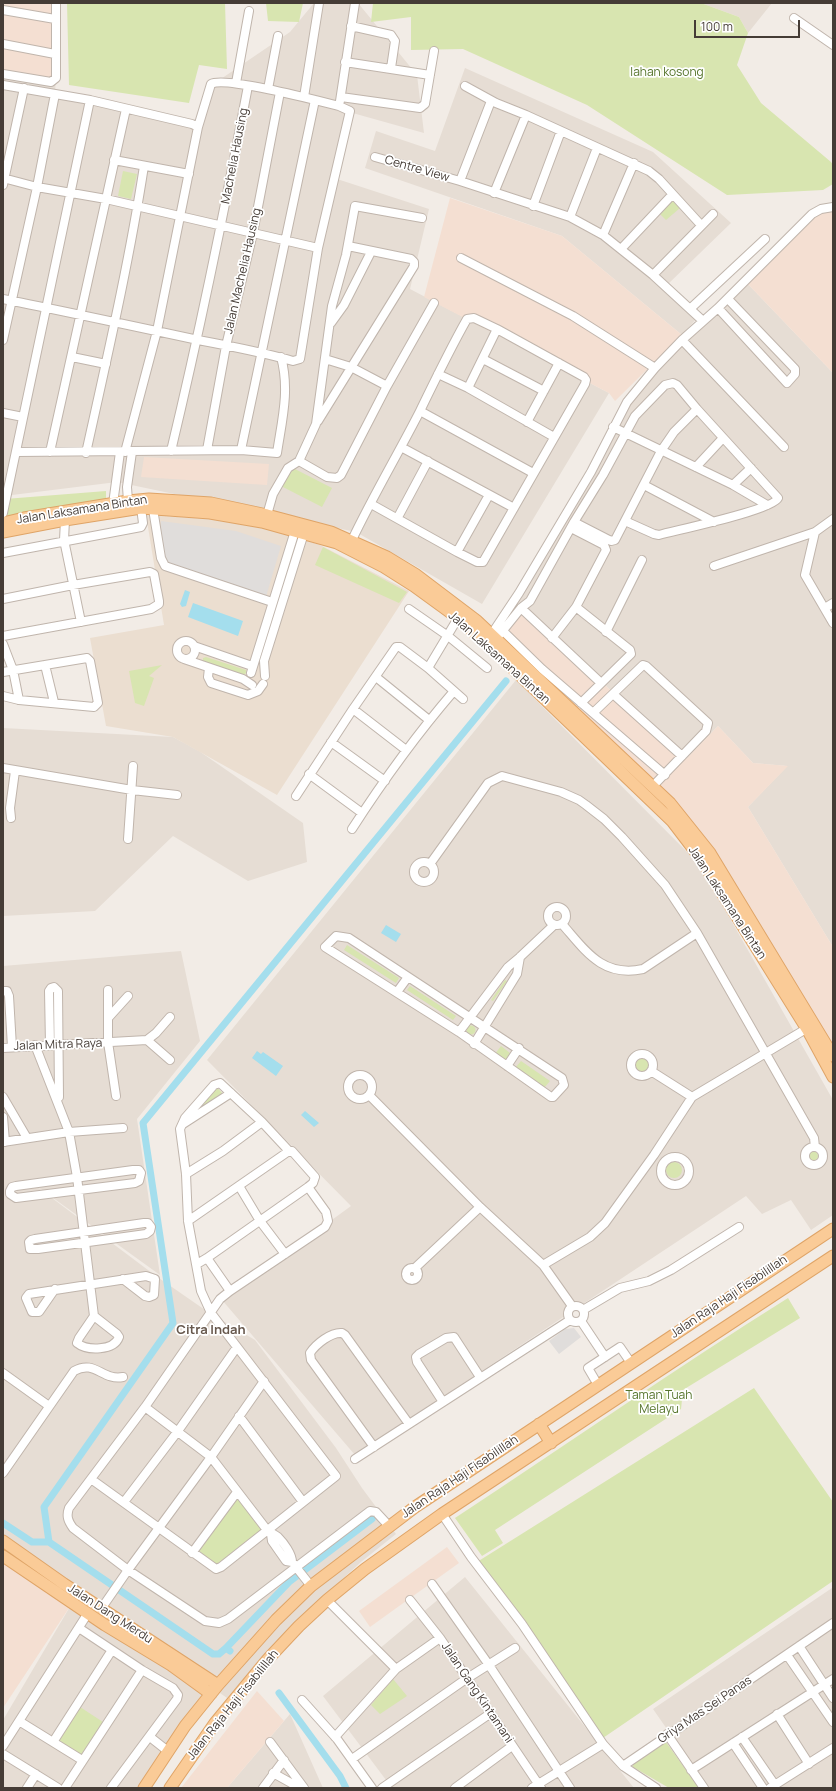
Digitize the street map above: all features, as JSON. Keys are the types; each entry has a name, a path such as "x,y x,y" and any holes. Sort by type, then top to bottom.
{"main road":[{"name":"Jalan Laksamana Bintan","path":"3,523 24,518 128,501 149,500 267,515 331,532 352,540 387,557 415,574 497,635 539,672 670,803 710,853 810,1027 833,1077"},
{"name":"Jalan Laksamana Bintan","path":"3,532 141,508 210,508 299,532 349,548 414,586 458,618 521,675 672,821 702,859 810,1027 833,1056"},
{"name":"Jalan Raja Haji Fisabilillah","path":"144,1788 185,1726 210,1694 308,1582 538,1424 833,1228"},
{"name":"Jalan Raja Haji Fisabilillah","path":"170,1788 215,1723 268,1659 299,1626 372,1564 442,1514 719,1331 809,1274 833,1256"},
{"path":"809,1274 833,1266"},
{"path":"538,1424 551,1443"},
{"name":"Jalan Dang Merdu","path":"3,1541 182,1667 210,1694"},
{"name":"Jalan Dang Merdu","path":"3,1556 88,1613 182,1667 218,1685"}],"street":[{"path":"3,74 51,82 56,78 56,3"},
{"path":"304,97 319,3"},
{"path":"340,106 345,62 355,3"},
{"path":"3,10 55,19"},
{"path":"236,83 249,11"},
{"path":"794,18 833,45"},
{"path":"351,26 391,35 395,41 391,68"},
{"path":"268,89 278,36"},
{"path":"3,44 55,54"},
{"path":"341,97 420,108 426,104 434,51"},
{"path":"345,62 430,75"},
{"path":"3,299 115,322 157,331 226,346 281,357 293,361 300,359 318,248 350,113 349,109 304,97 236,83 215,82 209,88 198,127 157,331 113,504"},
{"path":"3,86 24,88 90,100 192,124 198,127"},
{"name":"Machelia Hausing","path":"171,451 198,340 222,225 248,86"},
{"path":"465,86 491,101 634,163 654,175 701,224"},
{"path":"24,88 3,181 106,199 318,248"},
{"name":"Jalan Machelia Hausing","path":"207,450 226,346 253,233 280,92"},
{"path":"3,340 38,187 55,94"},
{"path":"3,513 90,100"},
{"path":"241,450 315,100"},
{"name":"Centre View","path":"460,181 491,101"},
{"path":"50,452 126,108"},
{"path":"494,193 526,115"},
{"path":"533,206 561,131"},
{"path":"570,217 597,148"},
{"name":"Centre View","path":"375,157 460,181 570,217 603,234 653,274 691,308 703,321"},
{"path":"114,160 189,174"},
{"path":"603,234 634,163"},
{"path":"86,453 115,322 138,207 144,166"},
{"path":"621,249 672,195"},
{"path":"316,424 331,323 332,306 348,246 355,206 422,218"},
{"path":"497,635 519,593 591,472 623,408 655,368 682,340 718,308 812,214 821,209 833,207"},
{"path":"653,274 701,224 713,214"},
{"path":"691,308 765,239"},
{"path":"267,515 273,494 288,468 299,461 316,424 414,266 414,262 411,259 371,252 348,246"},
{"path":"331,323 344,304 371,252"},
{"path":"461,258 573,316 655,368"},
{"path":"718,308 787,383 795,374 795,369 728,298"},
{"path":"299,461 327,477 337,478 344,472 387,386 434,303"},
{"path":"352,540 467,319 474,318 497,329 584,377 586,380 483,562 476,562 398,517 371,504"},
{"path":"743,335 753,325"},
{"path":"468,388 497,329"},
{"path":"682,340 784,447"},
{"path":"72,357 106,364"},
{"path":"16,452 86,453 241,450 277,453 286,390 281,357"},
{"path":"325,359 351,367 387,386"},
{"path":"483,359 544,391"},
{"path":"527,422 559,363"},
{"path":"438,374 468,388 554,437"},
{"path":"497,635 521,608 530,601 640,410 665,385 677,385 723,438 778,496 778,500 767,505 714,522 654,534 626,521"},
{"path":"573,525 613,541 615,540 661,451 674,432 697,409"},
{"path":"420,411 533,473"},
{"path":"3,413 23,417"},
{"path":"613,427 733,485 767,505"},
{"path":"696,467 723,438"},
{"path":"401,447 514,508"},
{"path":"126,452 128,501"},
{"path":"398,517 428,461"},
{"path":"733,485 751,468"},
{"path":"3,470 12,472"},
{"path":"644,485 714,522"},
{"path":"457,552 490,495"},
{"path":"3,552 141,527 143,524 141,508"},
{"path":"153,509 161,558 165,566 272,602"},
{"path":"714,566 815,532 833,519"},
{"path":"66,520 64,540 81,622"},
{"path":"552,638 576,607 606,547 573,525"},
{"path":"252,685 249,680 272,602 299,532"},
{"path":"209,668 208,677 211,683 248,695 258,691 264,680 264,661 299,532"},
{"path":"815,532 805,575 833,623"},
{"path":"606,632 642,560"},
{"path":"3,599 144,572 152,572 155,578 159,601 155,607 3,636"},
{"path":"825,608 833,603"},
{"path":"576,607 630,650 631,654 581,703"},
{"path":"409,608 448,636 487,668"},
{"path":"521,608 601,683"},
{"path":"428,668 458,618"},
{"path":"186,641 194,646 252,669 260,670 264,680 258,686 252,685 244,680 184,659 177,654 178,645 186,641"},
{"path":"3,644 13,670 19,700"},
{"path":"184,659 190,659 194,655 194,646"},
{"path":"296,796 309,774 396,647 398,646 428,668 463,699"},
{"path":"3,672 84,658 89,659 98,700 97,706 94,707 54,702 19,700 3,696"},
{"path":"593,713 642,664 708,723 706,731 653,786"},
{"path":"45,665 54,702"},
{"path":"539,672 581,703 665,775"},
{"path":"376,676 429,720"},
{"path":"352,829 406,750 454,691"},
{"path":"613,694 682,756"},
{"path":"353,709 406,750"},
{"path":"331,742 385,781"},
{"path":"128,839 133,766"},
{"path":"3,768 132,790 177,795"},
{"path":"11,818 10,808 15,771"},
{"path":"309,774 362,813"},
{"path":"430,864 488,783 502,776 562,792 579,800 604,819 666,885 697,933 766,1053 814,1138 815,1147"},
{"path":"459,1032 508,966 558,924 598,962 606,966 634,971 643,969 697,933"},
{"path":"336,936 349,938 408,976 519,1048 562,1078 564,1085 553,1097 551,1097 459,1032 325,947 336,936"},
{"path":"474,1044 517,974 520,957"},
{"path":"397,992 408,976"},
{"path":"50,1045 49,991 54,987 58,991 59,1103"},
{"path":"108,990 108,1042 146,1040 156,1033 170,1017"},
{"path":"3,991 7,991 9,996 12,1047"},
{"path":"109,1018 128,996"},
{"path":"543,1266 590,1237 605,1223 654,1155 692,1097 810,1027"},
{"path":"146,1040 170,1060"},
{"name":"Jalan Mitra Raya","path":"3,1048 108,1042 116,1096"},
{"path":"35,1045 70,1132 77,1177 94,1316 77,1343 85,1348 98,1349 118,1341 119,1338 117,1334 94,1316"},
{"path":"507,1066 519,1048"},
{"path":"651,1071 692,1097"},
{"path":"91,1479 214,1569 219,1568 269,1532 303,1502 336,1476 211,1313 201,1291 188,1221 186,1174 181,1125 185,1118 217,1083 220,1083 262,1122 289,1151 292,1151 315,1177 313,1183 197,1264"},
{"path":"181,1125 231,1093"},
{"path":"369,1096 480,1207 543,1266 572,1306"},
{"path":"3,1097 27,1138"},
{"path":"3,1117 4,1142 70,1132 123,1128"},
{"path":"186,1174 223,1151 262,1122"},
{"path":"188,1221 289,1151"},
{"path":"654,1155 663,1163"},
{"path":"133,1170 139,1170 141,1173 139,1181 135,1183 78,1190 16,1198 12,1196 10,1191 12,1187 16,1186 77,1177 133,1170"},
{"path":"240,1186 260,1221 284,1254"},
{"path":"308,1186 326,1212 328,1221 324,1227 230,1291 220,1300 145,1407 69,1508 67,1514 69,1522 73,1528 128,1570 205,1621 219,1623 228,1619 370,1511 376,1512 389,1526"},
{"path":"415,1268 480,1207"},
{"path":"144,1223 148,1223 151,1227 150,1231 146,1234 85,1242 33,1250 30,1249 29,1246 31,1240 144,1223"},
{"path":"583,1310 620,1288 649,1281 671,1270 739,1227"},
{"path":"207,1258 230,1291"},
{"path":"56,1289 123,1279"},
{"path":"572,1306 578,1306 583,1310 584,1316 581,1321"},
{"path":"570,1320 568,1312 572,1306"},
{"path":"570,1320 575,1322 581,1321"},
{"path":"354,1459 570,1320"},
{"path":"581,1321 605,1357"},
{"path":"374,1447 311,1360 310,1353 313,1348 334,1334 342,1333 344,1335 409,1424"},
{"path":"443,1402 417,1362 416,1356 418,1354 446,1338 454,1337 480,1377"},
{"path":"124,1502 178,1431 237,1347"},
{"path":"598,1385 588,1368 620,1348 631,1363"},
{"path":"3,1473 74,1371 82,1367 97,1369 107,1376 116,1378 123,1377"},
{"path":"3,1373 49,1406"},
{"path":"101,1609 264,1381"},
{"path":"145,1407 211,1457 269,1532 272,1541 286,1561 295,1567 308,1582"},
{"path":"239,1416 303,1502"},
{"path":"192,1553 237,1492"},
{"path":"442,1514 471,1557 522,1624 603,1744 623,1766 656,1788"},
{"path":"432,1584 489,1665 570,1788"},
{"path":"328,1600 396,1669"},
{"name":"Jalan Gang Kintamani","path":"410,1600 440,1638 466,1679 491,1713 537,1787"},
{"path":"3,1746 88,1613"},
{"name":"Griya Mas Sei.Panas","path":"623,1766 833,1623"},
{"path":"79,1628 142,1670 174,1688 178,1695 177,1699 150,1737 111,1788"},
{"path":"335,1737 396,1669 440,1638"},
{"path":"799,1646 833,1698"},
{"path":"352,1759 466,1679 516,1648"},
{"path":"53,1742 112,1650"},
{"path":"787,1655 833,1722"},
{"path":"65,1788 142,1670"},
{"path":"692,1770 833,1678"},
{"path":"302,1700 335,1737 372,1788"},
{"path":"382,1788 491,1713"},
{"path":"777,1714 809,1764"},
{"path":"19,1722 82,1760"},
{"path":"668,1734 704,1788"},
{"path":"150,1737 169,1752"},
{"path":"742,1737 772,1787 833,1748"},
{"path":"270,1742 304,1788"},
{"path":"733,1743 763,1788"},
{"path":"537,1787 558,1771 603,1744"},
{"path":"455,1788 512,1746"},
{"path":"3,1754 58,1788"},
{"path":"263,1788 284,1760"},
{"path":"27,1788 36,1774"},
{"path":"273,1774 300,1788"}],"shaded area":[{"path":"3,3 60,3 55,94 200,123 212,85 290,32 314,3 358,3 417,75 424,133 349,112 334,178 429,209 410,289 609,393 482,604 356,532 117,482 4,496"},
{"path":"3,3 58,3 54,81 3,75"},
{"path":"701,3 772,3 748,33 739,17"},
{"path":"465,68 653,152 731,223 666,286 697,318 682,335 562,236 365,168 376,131 435,151"},
{"path":"450,198 562,236 682,335 615,401 609,393 424,297"},
{"path":"833,209 833,373 745,281 815,214"},
{"path":"745,281 833,373 833,947 748,807 787,766 753,763 718,726 686,759 515,603 626,405 683,341"},
{"path":"144,457 269,464 267,485 141,477"},
{"path":"146,515 209,519 274,530 320,545 409,591 277,795 173,737 106,726 90,638 164,625"},
{"path":"161,521 236,531 281,546 265,600 162,567"},
{"path":"515,603 686,759 718,726 753,763 788,766 748,807 833,947 833,1047 687,825 488,636"},
{"path":"516,680 699,864 833,1100 833,1215 811,1230 791,1200 762,1214 746,1196 355,1455 222,1300 351,1206 207,1060"},
{"path":"3,728 173,737 199,751 303,823 307,862 248,881 173,836 95,911 3,916"},
{"path":"181,951 200,1041 137,1119 160,1275 24,1177 156,1276 208,1312 255,1340 336,1448 362,1488 396,1534 361,1562 293,1625 227,1698 3,1540 3,966"},
{"path":"574,1328 581,1337 559,1354 549,1341 565,1329"},
{"path":"447,1547 459,1563 370,1627 359,1611"},
{"path":"3,1556 71,1605 3,1708"},
{"path":"465,1577 634,1788 392,1788 323,1696"},
{"path":"832,1588 833,1788 708,1788 653,1709"},
{"path":"71,1605 206,1694 138,1788 3,1788 3,1720"},
{"path":"257,1691 284,1721 227,1788 181,1788"},
{"path":"290,1714 323,1788 227,1788"}],"green space":[{"path":"67,3 225,3 227,69 199,65 189,103 69,85"},
{"path":"266,3 303,3 299,22 268,21"},
{"name":"lahan kosong","path":"373,3 701,3 739,17 748,33 737,65 761,103 831,162 833,165 833,184 823,190 727,195 587,105 463,49 411,50 411,17 371,22"},
{"path":"123,171 137,174 131,199 118,196"},
{"path":"672,200 680,208 666,220 659,213"},
{"path":"293,468 332,488 322,507 281,486"},
{"path":"106,491 106,507 3,518 5,499"},
{"path":"323,547 407,592 399,603 315,565"},
{"path":"206,657 246,670 246,673 244,675 203,661 203,658"},
{"path":"162,665 149,676 154,678 144,706 135,703 129,671"},
{"path":"347,945 399,978 396,983 344,950"},
{"path":"505,980 507,981 493,1001 491,1000"},
{"path":"410,986 456,1016 453,1020 407,990"},
{"path":"469,1026 473,1026 475,1030 473,1034 469,1034 467,1032 467,1028"},
{"path":"501,1046 510,1053 505,1061 495,1054"},
{"path":"642,1057 649,1062 650,1065 645,1072 642,1073 635,1068 634,1065 639,1058"},
{"path":"521,1061 550,1081 544,1088 515,1068"},
{"path":"215,1085 224,1095 186,1118"},
{"path":"811,1151 815,1151 818,1156 815,1161 811,1161 808,1158 808,1154"},
{"path":"674,1162 681,1167 682,1170 677,1177 674,1178 667,1173 666,1170 671,1163"},
{"name":"Taman Tuah Melayu","path":"788,1298 800,1318 678,1393 682,1400 681,1409 495,1530 503,1543 482,1556 455,1518"},
{"path":"754,1388 833,1502 833,1581 600,1740 477,1562"},
{"path":"240,1492 269,1530 220,1566 193,1553"},
{"path":"393,1679 407,1696 380,1714 371,1705"},
{"path":"77,1705 106,1724 82,1760 53,1742"},
{"path":"666,1742 699,1788 669,1788 633,1767 633,1764 639,1758"}],"water":[{"path":"185,590 190,592 186,606 182,607 180,604"},
{"path":"193,603 243,621 238,636 188,617"},
{"path":"386,925 401,934 396,942 381,933"},
{"path":"257,1051 261,1054 263,1052 283,1066 276,1076 252,1058"},
{"path":"305,1111 319,1123 314,1127 301,1115"}],"waterway":[{"path":"49,1542 44,1507 173,1323 143,1123 506,681"},
{"path":"230,1651 226,1648 289,1582 372,1519"},
{"path":"3,1523 32,1542 49,1542 213,1654 219,1654 226,1648"},
{"path":"279,1693 340,1776 346,1788"}],"district":[{"name":"Citra Indah","path":"211,1330"}]}
